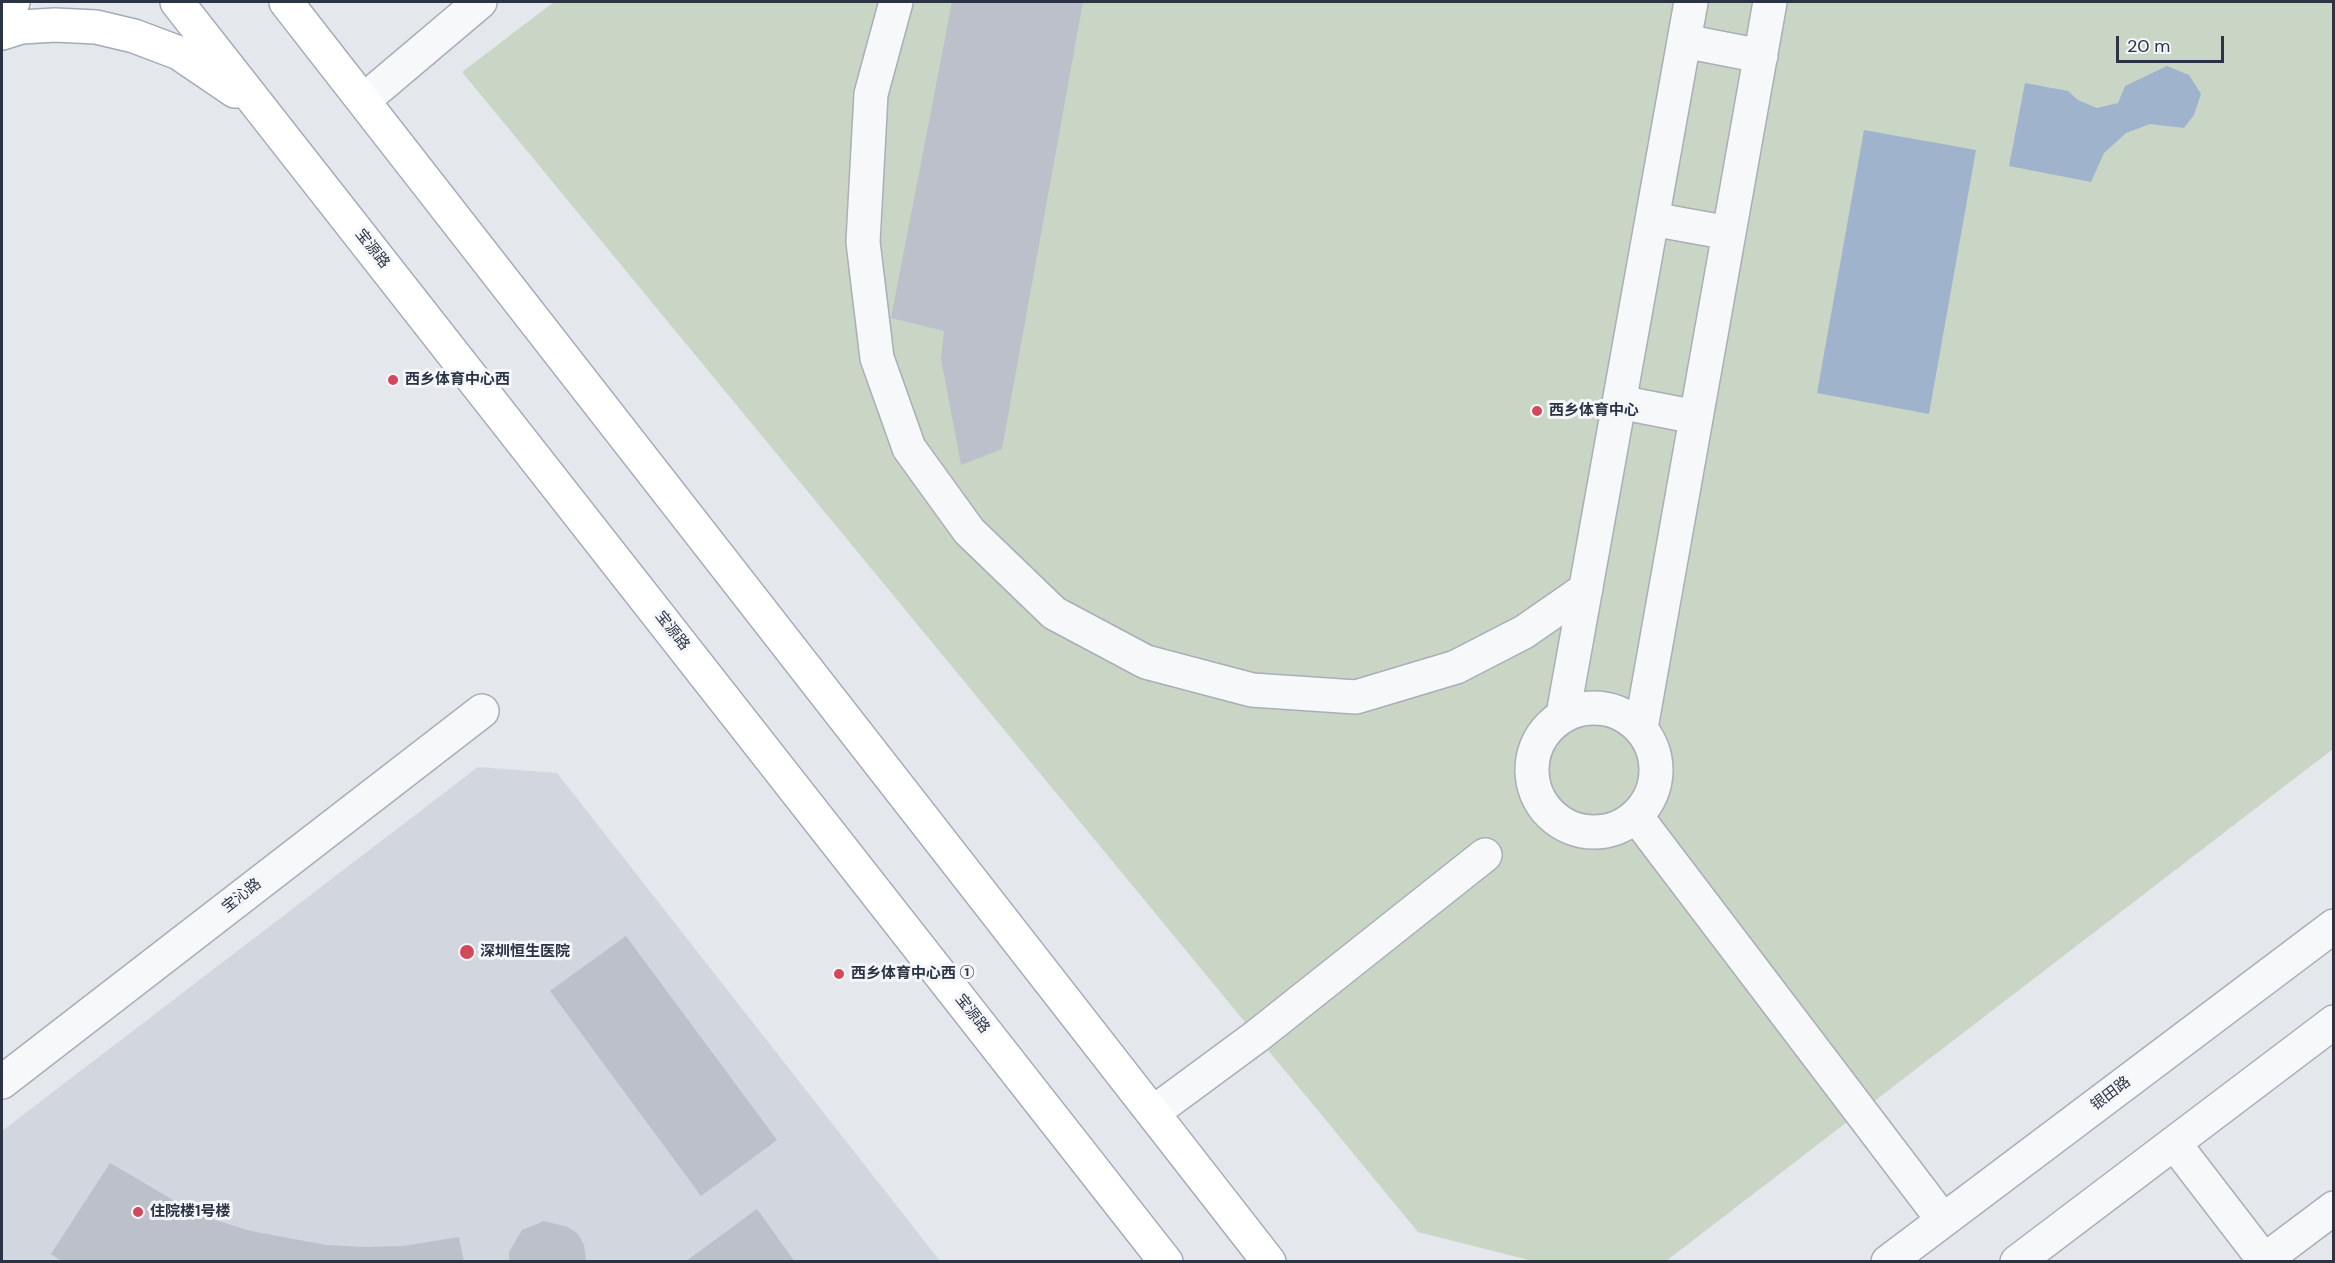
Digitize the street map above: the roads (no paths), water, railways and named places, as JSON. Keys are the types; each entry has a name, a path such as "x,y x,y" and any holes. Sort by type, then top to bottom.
{"main road":[{"path":"2,10 14,2"},
{"name":"宝源路","path":"177,2 1166,1262"},
{"path":"286,2 1269,1262"},
{"path":"2,33 21,27 55,25 96,27 134,36 179,53 269,118"}],"street":[{"path":"364,100 480,2"},
{"path":"896,2 871,94 863,242 877,358 909,448 969,531 1054,613 1146,662 1252,690 1356,697 1456,667 1524,632 1586,589"},
{"path":"1563,715 1691,2"},
{"path":"1641,728 1770,2"},
{"path":"1684,41 1761,56"},
{"path":"1652,219 1729,233"},
{"path":"1619,402 1696,417"},
{"path":"1583,708 1605,708 1626,715 1641,728 1652,744 1657,763 1656,783 1649,802 1636,816 1619,827 1600,832 1581,830 1562,823 1546,810 1535,790 1531,769 1535,748 1546,729 1563,715 1583,708"},
{"name":"宝沁路","path":"2,1082 482,711"},
{"path":"1636,816 1943,1220"},
{"path":"1154,1112 1257,1036 1485,855"},
{"name":"银田路","path":"1888,1262 2334,926"},
{"path":"2017,1262 2334,1022"},
{"path":"2174,1143 2263,1261 2334,1208"}],"water":[{"path":"2167,66 2189,75 2201,94 2194,115 2184,128 2150,124 2126,133 2104,153 2091,182 2009,166 2025,83 2068,91 2078,100 2097,108 2118,103 2125,86"},
{"path":"1864,130 1976,150 1929,414 1817,393"}],"place":[{"name":"西乡体育中心西","path":"393,380"},
{"name":"西乡体育中心","path":"1537,411"},
{"name":"深圳恒生医院","path":"467,952"},
{"name":"西乡体育中心西 ①","path":"839,974"},
{"name":"住院楼1号楼","path":"138,1212"}]}
